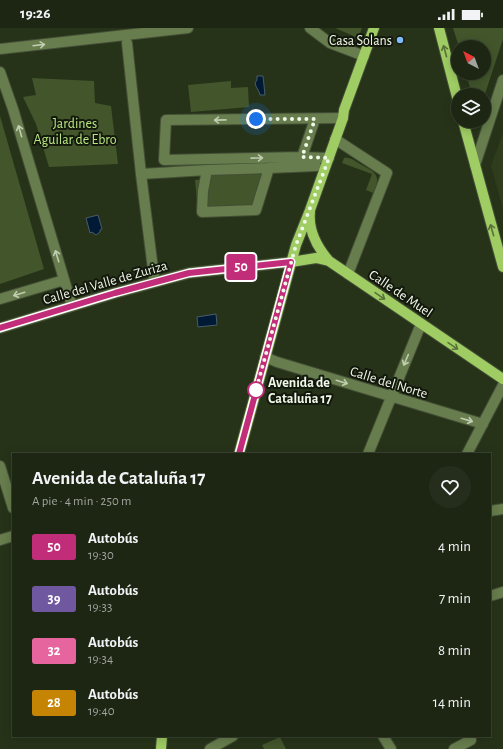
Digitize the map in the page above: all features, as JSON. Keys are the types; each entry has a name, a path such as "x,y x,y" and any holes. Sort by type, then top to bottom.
{"main road":[{"path":"239,453 296,245 329,158 343,118 344,110 374,28"},
{"path":"439,28 455,88"},
{"path":"465,128 503,268"},
{"name":"Calle de Muel","path":"310,210 310,224 314,238 320,250 329,261 503,379"},
{"path":"291,262 316,258 329,261"}],"street":[{"path":"0,49 188,28"},
{"path":"310,28 330,43 364,56"},
{"path":"128,43 141,174 154,277"},
{"path":"0,72 13,109 72,306"},
{"path":"475,165 500,103 503,80"},
{"path":"329,158 302,157 164,160 166,120 343,118"},
{"path":"302,157 315,119"},
{"path":"335,139 387,173 348,274"},
{"path":"141,174 316,166"},
{"path":"207,170 202,212 256,210 268,168"},
{"name":"Calle del Valle de Zuriza","path":"0,328 115,293 189,273 291,262"},
{"path":"0,299 64,280"},
{"path":"368,453 421,324"},
{"name":"Calle del Norte","path":"265,357 390,397 483,424"},
{"path":"468,453 503,385"},
{"path":"0,466 12,505"},
{"path":"491,511 503,509"},
{"path":"0,540 12,536"},
{"path":"491,596 503,592"},
{"path":"215,748 232,737"},
{"path":"384,737 391,749"},
{"path":"454,749 472,742"}],"shaded area":[{"path":"503,133 503,209 491,166"}],"green space":[{"path":"335,28 362,28 358,38"},
{"path":"453,28 503,28 503,39 491,76 491,40 457,40"},
{"name":"Jardines Aguilar de Ebro","path":"32,78 94,81 95,103 111,106 118,164 49,167 36,124 23,97 36,95"},
{"path":"468,80 490,80 487,88 470,88"},
{"path":"231,81 231,88 248,87 249,107 191,112 188,85"},
{"path":"0,116 44,269 0,284"},
{"path":"344,158 351,159 374,173 377,183 373,193 366,190 372,174 342,163"},
{"path":"208,171 263,172 254,209 198,211 195,180 206,179"},
{"path":"280,737 286,749 264,749 262,745"}],"water":[{"path":"257,76 263,76 265,95 260,95 256,86 255,83"},
{"path":"98,215 102,229 96,235 92,232 90,233 86,218"},
{"path":"216,314 217,325 198,327 197,317"}],"bus line":[{"name":"50","path":"0,328 156,281 189,273 291,262 239,453"}],"place":[{"name":"Casa Solans","path":"400,40"},
{"name":"Avenida de Cataluña 17","path":"256,390"}],"route":[{"path":"256,119 315,119 302,157 329,158 296,245 256,390"}]}
